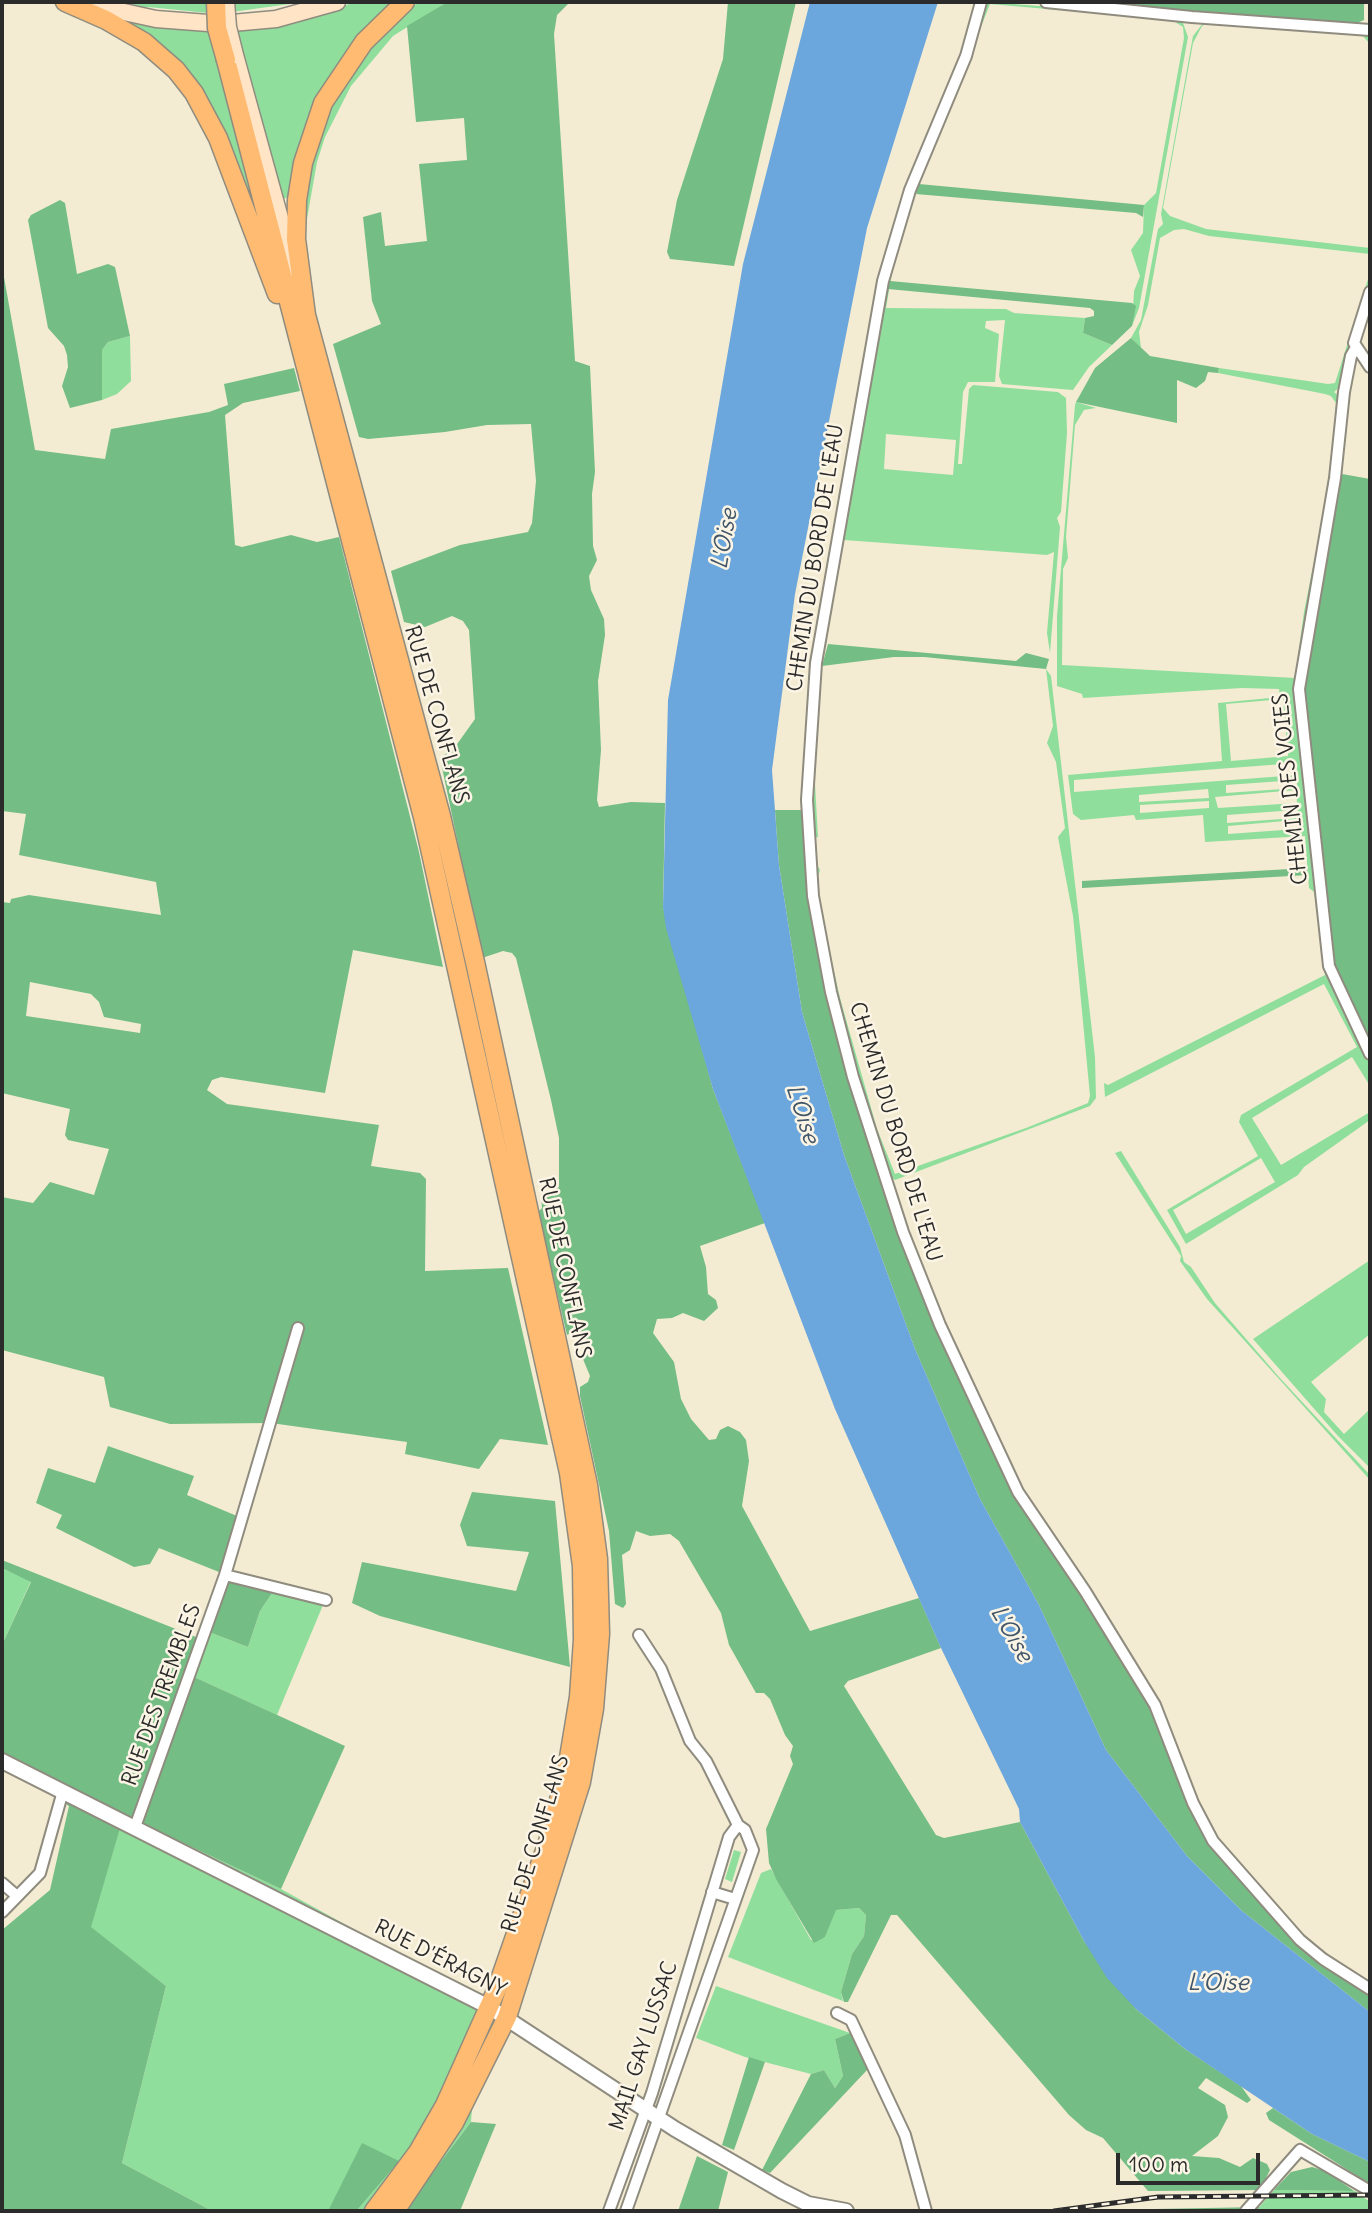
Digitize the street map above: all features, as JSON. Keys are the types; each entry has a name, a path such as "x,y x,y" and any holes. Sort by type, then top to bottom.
{"main road":[{"path":"65,2 106,20 144,42 176,70 194,93 218,138 305,365"},
{"path":"75,2 196,23 258,22 305,13 337,2"},
{"path":"216,2 217,28 230,57 306,315"},
{"path":"226,2 230,57 305,365"},
{"path":"305,13 326,2"},
{"name":"RUE DE CONFLANS","path":"395,2211 448,2134 507,2017 561,1854 585,1765 599,1653 596,1541 584,1467 449,848 306,315 296,217 307,145 323,103 352,56 374,30 405,2"},
{"name":"RUE DE CONFLANS","path":"305,365 428,839 569,1473 578,1528 583,1640 571,1753 548,1842 489,2007 437,2121 407,2168 374,2211"}],"street":[{"name":"CHEMIN DU BORD DE L'EAU","path":"981,2 965,56 910,190 878,307 817,663 807,800 813,896 850,1064 903,1232 940,1325 1018,1492 1155,1705 1197,1812 1213,1841 1300,1940 1322,1959 1370,1989"},
{"path":"1046,2 1192,17 1370,30"},
{"name":"CHEMIN DES VOIES","path":"1370,292 1357,329 1355,349 1343,392 1335,478 1299,689 1329,966 1370,1054"},
{"path":"1355,349 1370,367"},
{"name":"RUE DES TREMBLES","path":"135,1827 225,1576 298,1328"},
{"path":"225,1576 326,1600"},
{"path":"639,1635 661,1669 690,1741 706,1761 738,1825"},
{"name":"RUE D'ÉRAGNY","path":"2,1761 489,2007 658,2117 798,2199 846,2211"},
{"path":"2,1912 35,1880 44,1864 63,1791"},
{"name":"MAIL GAY LUSSAC","path":"609,2211 646,2109 732,1829 738,1825 745,1830 753,1850 626,2211"},
{"path":"2,1883 17,1896"},
{"path":"712,1892 735,1899"},
{"path":"837,2013 851,2020 905,2135 926,2211"},
{"path":"1246,2211 1300,2150 1370,2191"}],"green space":[{"path":"106,2 209,2 208,13 148,7 139,9"},
{"path":"232,2 304,2 232,12"},
{"path":"355,2 395,2 362,34 289,197 282,199 234,31 306,19"},
{"path":"418,2 461,2 444,4 393,36 351,86 325,137 317,162 305,230 304,201 312,155 334,99 370,47"},
{"path":"570,2 557,15 554,34 575,361 590,366 595,472 592,494 593,546 597,560 589,576 591,590 604,619 605,635 598,681 601,750 597,800 599,807 631,802 665,803 663,907 713,1089 765,1223 700,1246 706,1267 708,1294 716,1300 718,1308 704,1321 683,1313 672,1318 657,1319 653,1333 674,1362 681,1399 691,1419 709,1440 716,1439 720,1430 728,1426 740,1432 746,1440 749,1461 742,1506 810,1631 919,1598 941,1648 848,1681 844,1686 936,1835 944,1838 1020,1822 1084,1941 1136,2009 1185,2049 1241,2086 1251,2100 1247,2103 1206,2078 1198,2088 1225,2105 1228,2117 1218,2136 1192,2156 1219,2158 1240,2167 1253,2158 1267,2164 1270,2170 1260,2190 1148,2191 1103,2138 1086,2130 1069,2115 897,1915 891,1915 848,2002 844,2002 841,1992 852,1954 864,1936 866,1915 859,1908 836,1910 825,1937 814,1943 776,1879 769,1863 766,1829 793,1764 790,1756 793,1746 785,1735 770,1699 764,1693 756,1693 729,1645 721,1613 679,1541 670,1534 650,1536 636,1531 630,1550 622,1555 626,1604 623,1608 615,1604 609,1531 580,1396 580,1387 588,1382 590,1376 583,1359 584,1347 575,1331 567,1335 538,1212 542,1208 541,1196 559,1187 559,1138 516,958 512,953 503,951 482,958 440,758 455,747 475,719 469,630 463,621 452,616 425,627 404,622 391,571 460,545 528,532 532,523 536,481 531,424 487,425 368,439 359,437 333,344 381,324 372,301 363,217 381,212 385,246 427,241 419,164 467,160 464,118 416,122 407,26 444,4"},
{"path":"728,2 796,2 734,266 670,259 667,252 677,200 723,59"},
{"path":"987,2 1171,16 1183,23 1188,37 1139,308 1132,326 1134,291 1140,276 1131,250 1143,233 1144,205 1156,193 1184,38 1183,27 1172,20 990,4 919,184 895,256 886,308 1006,309 1014,313 1085,318 1083,333 1112,345 1089,367 1073,390 1002,384 999,376 1005,320 986,321 985,328 999,334 995,382 968,382 963,392 958,464 962,464 969,389 973,385 1058,392 1066,398 1067,433 1061,512 1057,518 1060,527 1050,653 1047,633 1054,552 1047,555 844,540 822,666 814,766 818,837 812,839 814,859 820,870 817,879 823,921 840,998 877,1129 895,1174 1088,1103 1090,1096 1073,916 1058,837 1065,828 1056,762 1047,743 1053,726 1046,669 1051,676 1095,1057 1096,1098 1090,1106 895,1180 889,1175 852,1060 820,921 810,835 816,691 892,252","holes":["886,434 956,440 953,475 884,469"]},
{"path":"1081,2 1364,2 1364,20 1355,24"},
{"path":"116,17 209,30 259,228 219,126"},
{"path":"1204,22 1370,33 1370,44 1362,35 1208,23 1202,26 1193,43 1163,208 1170,216 1206,229 1370,248 1370,254 1209,236 1184,229 1174,230 1160,238 1148,305 1139,332 1141,348 1131,338 1141,320 1158,229 1163,224 1161,214 1193,36"},
{"path":"919,184 1144,205 1143,217 1136,213 916,194"},
{"path":"60,200 65,203 77,274 108,264 115,267 130,336 108,342 102,350 102,400 70,408 62,386 68,367 67,355 64,346 48,328 28,220 31,215"},
{"path":"2,266 35,450 105,459 111,429 209,412 228,405 224,384 294,368 300,391 243,403 225,415 235,545 242,547 291,535 317,542 339,537 419,852 443,967 353,950 325,1093 221,1077 212,1080 207,1090 227,1104 379,1125 371,1166 420,1173 426,1179 425,1271 508,1268 548,1445 500,1439 479,1469 405,1454 407,1442 271,1423 170,1424 110,1407 104,1377 2,1350 2,1197 33,1203 50,1182 94,1195 109,1149 68,1140 65,1135 70,1109 2,1093 2,902 10,903 11,899 29,895 161,915 156,882 19,855 26,814 2,811","holes":["30,982 91,994 99,1002 104,1017 141,1024 140,1033 26,1016"]},
{"path":"1370,273 1370,284 1354,330 1342,385 1334,392 1340,397 1332,983 1370,1059 1370,1086 1352,1057 1252,1118 1281,1165 1370,1112 1370,1120 1304,1167 1298,1175 1186,1244 1167,1210 1258,1156 1239,1122 1241,1115 1357,1047 1324,984 1105,1097 1104,1083 1108,1085 1325,975 1314,892 1309,888 1305,836 1205,842 1203,815 1136,820 1134,815 1081,820 1073,814 1068,775 1222,761 1218,703 1280,697 1279,689 1242,688 1083,698 1082,694 1057,686 1057,616 1075,405 1076,402 1096,408 1084,410 1075,425 1066,537 1068,558 1063,569 1062,665 1295,678 1304,612 1332,470 1336,403 1331,396 1325,394 1218,373 1219,368 1335,383","holes":["1283,699 1288,756 1231,761 1226,704","1296,763 1297,775 1074,792 1074,780","1297,780 1297,788 1226,793 1226,785","1208,789 1209,798 1139,802 1139,795","1296,790 1297,803 1218,808 1215,797","1209,801 1209,808 1140,813 1140,805","1295,810 1295,818 1227,823 1227,815","1296,820 1297,829 1228,834 1228,826","1261,1158 1275,1182 1186,1234 1173,1210"]},
{"path":"890,281 1132,303 1136,306 1132,326 1112,345 1083,333 1085,318 1094,316 1094,311 1090,308 888,289"},
{"path":"130,336 131,381 117,394 102,400 102,350 108,342"},
{"path":"1131,338 1150,356 1219,368 1218,373 1208,372 1205,381 1196,388 1177,380 1177,423 1076,402 1095,368"},
{"path":"1331,472 1370,479 1370,1050 1335,983 1298,682"},
{"path":"828,644 1016,661 1026,653 1049,659 1046,669 924,657 894,657 822,666"},
{"path":"775,810 803,810 809,891 895,1228 984,1427 1153,1706 1200,1822 1299,1941 1370,1992 1370,2012 1242,1911 1187,1856 1106,1750 1039,1605 980,1499 915,1349 844,1155 802,1012 779,865"},
{"path":"1307,868 1308,875 1082,888 1082,881"},
{"path":"1121,1151 1180,1247 1184,1262 1191,1267 1215,1303 1370,1475 1370,1480 1207,1299 1180,1261 1181,1256 1115,1153"},
{"path":"1370,1260 1370,1334 1311,1382 1326,1399 1324,1412 1344,1434 1370,1409 1370,1468 1338,1436 1253,1339"},
{"path":"108,1446 194,1476 187,1495 244,1519 219,1572 159,1548 150,1564 134,1567 56,1528 62,1515 36,1503 48,1468 95,1483"},
{"path":"472,1492 555,1501 570,1667 380,1616 352,1603 362,1562 516,1591 529,1552 467,1546 460,1525"},
{"path":"2,1560 196,1637 192,1676 345,1746 281,1889 124,1815 91,1927 166,1986 122,2163 212,2211 2,2211 2,1930 50,1890 69,1806 2,1764 2,1645 31,1582 2,1568"},
{"path":"2,1568 31,1581 2,1645"},
{"path":"226,1577 274,1590 260,1611 248,1647 204,1630"},
{"path":"274,1590 323,1605 277,1715 192,1676 196,1637 204,1630 248,1647 260,1611"},
{"path":"124,1815 281,1889 480,1999 471,2122 403,2211 212,2211 122,2163 166,1986 90,1927"},
{"path":"734,1850 741,1852 732,1882 725,1879"},
{"path":"771,1869 811,1940 825,1937 835,1910 859,1908 866,1915 864,1936 852,1954 841,1992 843,2001 728,1957 761,1873"},
{"path":"716,1986 850,2033 835,2039 843,2076 835,2088 824,2070 811,2074 745,2057 696,2038"},
{"path":"850,2033 868,2069 770,2173 762,2170 811,2074 824,2070 835,2088 843,2076 835,2039"},
{"path":"749,2057 765,2062 734,2150 722,2145"},
{"path":"1273,2108 1312,2134 1370,2162 1370,2184 1269,2120 1266,2113"},
{"path":"471,2122 496,2124 460,2211 403,2211"},
{"path":"362,2143 399,2161 356,2211 328,2211"},
{"path":"697,2156 728,2172 718,2211 678,2211"},
{"path":"1312,2167 1326,2171 1354,2191 1274,2190 1291,2172"},
{"path":"1274,2190 1355,2191 1370,2202 1370,2211 1256,2211"},
{"path":"1260,2207 1256,2211 1154,2209"}],"water":[{"name":"L’Oise","path":"810,2 938,2 867,228 795,594 772,770 779,865 802,1012 844,1155 915,1349 980,1499 1039,1605 1106,1750 1187,1856 1242,1911 1370,2012 1370,2162 1312,2134 1185,2049 1136,2009 1107,1978 1084,1941 1020,1822 1019,1809 941,1648 835,1409 713,1089 666,928 663,907 668,700 743,264"}],"waterway":[{"path":"701,1911 704,1901"}],"railway":[{"path":"1054,2211 1158,2197 1370,2195"}],"water label":[{"name":"L'Oise","path":"725,539"},
{"name":"L'Oise","path":"802,1114"},
{"name":"L'Oise","path":"1011,1634"}]}
